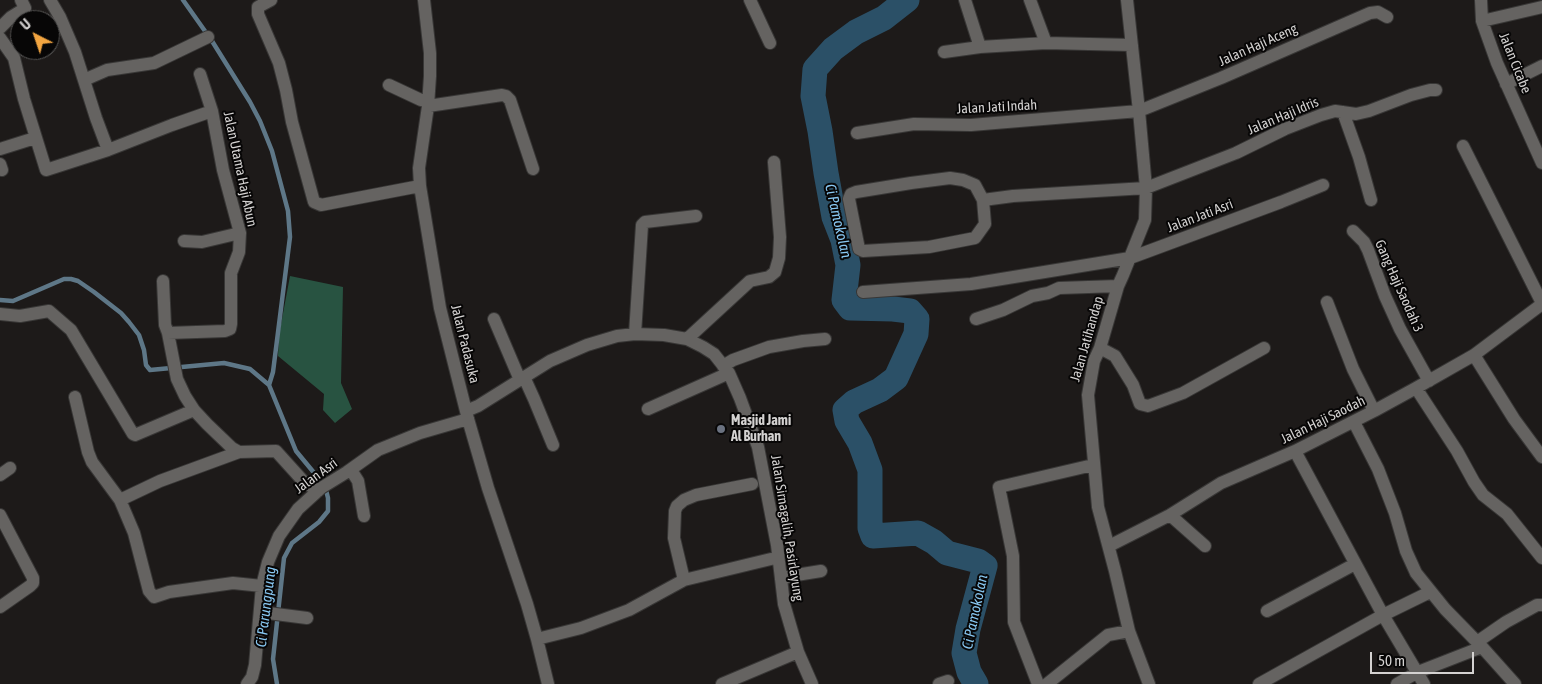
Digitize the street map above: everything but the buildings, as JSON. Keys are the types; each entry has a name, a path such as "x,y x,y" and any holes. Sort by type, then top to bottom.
{"street":[{"path":"0,28 11,17 25,8 21,0"},
{"path":"50,0 60,17 75,52 108,150"},
{"path":"271,0 258,7 258,14 279,63 292,122 314,202 321,205 420,186"},
{"name":"Jalan Padasuka","path":"424,0 430,54 430,76 420,168 420,186 440,308 467,415 488,488 514,561 538,639 548,684"},
{"path":"750,0 770,43"},
{"path":"965,0 980,47"},
{"path":"1030,0 1046,43"},
{"name":"Jalan Jatihandap","path":"1127,0 1146,188 1145,220 1118,286 1100,348 1094,362 1088,395 1098,507 1129,631 1149,684"},
{"name":"Jalan Cicabe","path":"1481,0 1482,21 1506,84 1542,163"},
{"path":"1482,21 1542,7"},
{"name":"Jalan Haji Aceng","path":"1139,111 1221,78 1370,12 1378,12 1387,17"},
{"path":"84,80 107,70 154,64 208,37"},
{"path":"0,38 14,58 35,138 46,170 108,150 212,111"},
{"path":"944,52 980,47 1046,43 1132,45"},
{"path":"1506,84 1542,66"},
{"name":"Jalan Utama Haji Abun","path":"168,333 225,331 230,329 231,324 231,273 239,252 240,233 223,170 212,111 200,74"},
{"path":"389,85 428,104 506,96 510,100 532,170"},
{"name":"Jalan Haji Idris","path":"983,200 1013,196 1146,188 1236,153 1305,121 1335,111 1356,114 1369,111 1411,95 1436,90"},
{"name":"Jalan Jati Indah","path":"857,133 914,124 971,124 1139,111"},
{"path":"1343,112 1359,157 1371,200"},
{"path":"0,149 35,138"},
{"path":"1463,146 1542,303"},
{"path":"686,339 750,281 769,277 776,272 780,237 774,162"},
{"path":"950,178 963,180 975,185 983,200 985,224 974,239 929,247 863,251 858,247 849,199 851,194 856,192 950,178"},
{"name":"Jalan Jati Asri","path":"863,292 971,284 1130,258 1323,185"},
{"path":"635,334 642,225 646,222 696,216"},
{"name":"Gang Haji Saodah 3","path":"1353,231 1364,242 1400,329 1429,381"},
{"path":"184,241 202,242 240,233"},
{"path":"163,281 165,325 177,379 194,410 225,443 239,452"},
{"path":"976,319 1003,310 1032,296 1048,293 1060,288 1118,286"},
{"path":"1327,302 1353,369 1374,412"},
{"name":"Jalan Haji Saodah","path":"1109,546 1170,515 1221,483 1295,451 1374,412 1474,356 1542,303"},
{"path":"0,314 20,316 49,311 71,330 135,435 194,410"},
{"path":"494,319 522,379 534,399 553,445"},
{"name":"Jalan Sirnagalih, Pasirlayung","path":"467,415 478,406 550,361 617,336 635,334 664,335 686,339 714,354 726,369 740,398 758,446 778,545 784,604 798,652 812,684"},
{"path":"648,409 726,369 733,360 769,347 825,339"},
{"path":"1100,348 1115,356 1133,385 1140,404 1148,406 1183,393 1264,348"},
{"path":"1474,356 1542,457"},
{"path":"1416,388 1457,450 1483,495 1506,514 1542,558"},
{"path":"75,397 92,462 120,500 134,533 148,591 154,597 169,592 234,583 262,586"},
{"name":"Jalan Asri","path":"247,684 252,677 255,665 262,586 268,562 278,536 298,509 324,487 378,450 467,415"},
{"path":"1354,422 1378,469 1416,574 1430,592 1515,684"},
{"path":"120,500 160,481 239,452 276,451 304,482 324,487"},
{"path":"1295,451 1383,615 1424,684"},
{"path":"1038,684 1014,622 1013,556 999,487 1093,465"},
{"path":"351,470 358,481 364,516"},
{"path":"684,580 674,538 674,511 677,506 684,500 696,495 752,484"},
{"path":"1170,515 1205,546"},
{"path":"0,518 32,578 32,583 0,608"},
{"path":"538,639 581,628 629,610 684,580 771,559"},
{"path":"1267,611 1355,564"},
{"path":"781,579 821,571"},
{"path":"1259,684 1383,615 1430,592"},
{"path":"1397,684 1418,672 1480,644 1506,622 1537,605 1542,605"},
{"path":"260,612 307,618"},
{"path":"1047,684 1108,635 1129,631"},
{"path":"722,684 798,652"}],"green space":[{"path":"290,276 343,287 341,383 352,409 335,423 323,410 324,394 278,356 279,335"}],"waterway":[{"path":"183,0 212,41 260,121 272,151 288,211 290,237 273,372 269,385"},
{"name":"Ci Pamokolan","path":"907,0 884,18 856,32 833,49 815,69 813,96 834,217 843,240 848,265 844,300 850,308 910,311 917,319 916,334 896,378 880,390 854,402 845,410 847,421 860,443 870,470 870,528 873,536 918,533 934,542 947,553 978,561 985,566 968,629 964,653 969,672 976,684"},
{"name":"Ci Parungpung","path":"0,300 13,301 64,279 78,281 121,313 129,322 139,335 146,365 150,370 224,363 250,369 269,385 296,451 325,486 328,498 328,511 319,522 292,543 284,558 273,659 277,684"}],"place":[{"name":"Masjid Jami Al Burhan","path":"721,429"}]}
